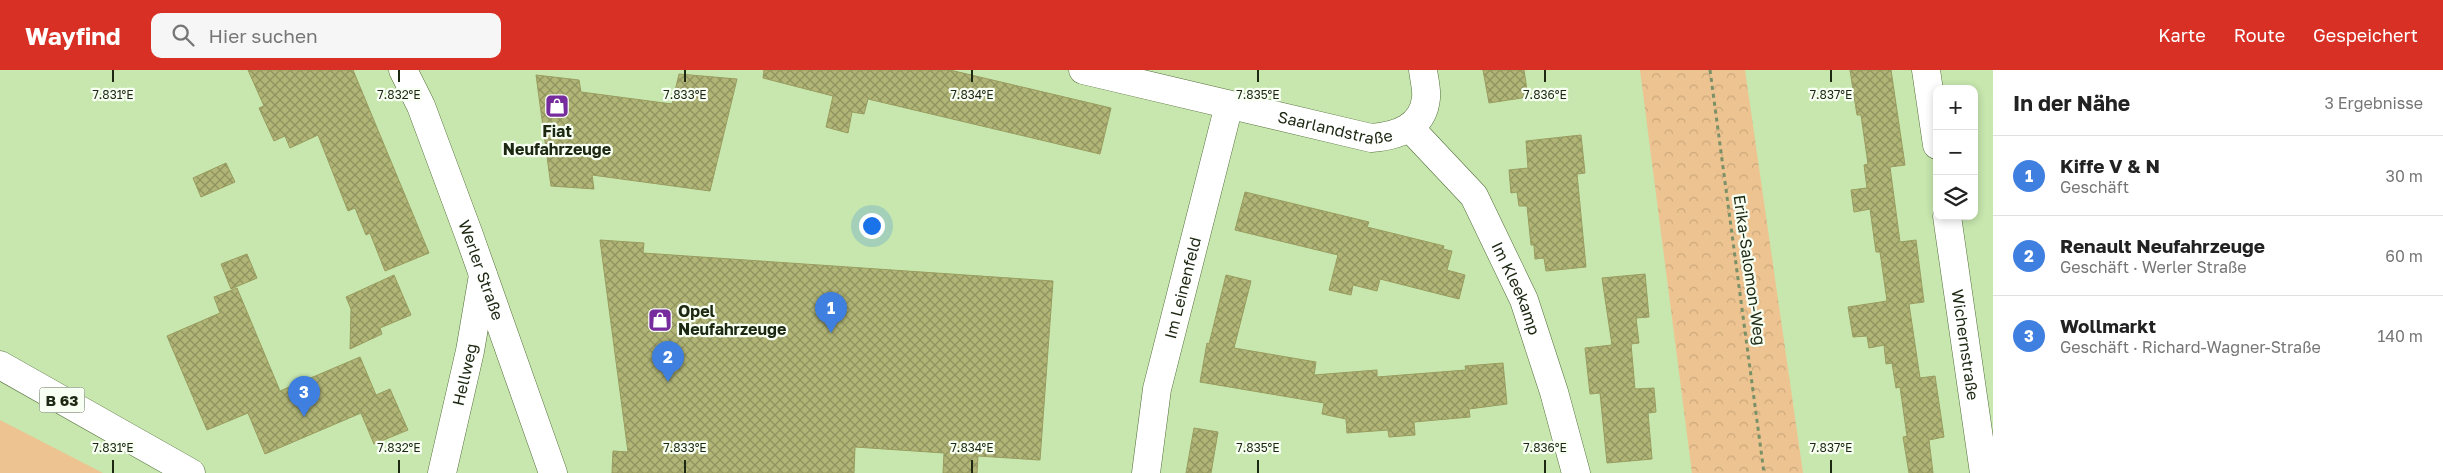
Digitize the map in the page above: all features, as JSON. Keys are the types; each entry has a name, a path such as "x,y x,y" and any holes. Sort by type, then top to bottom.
{"street":[{"name":"Werler Straße","path":"404,70 420,106 483,275 553,473"},
{"name":"Saarlandstraße","path":"1083,70 1371,138 1393,136 1410,128"},
{"path":"1410,128 1421,114 1426,98 1423,70"},
{"path":"1926,70 1935,130"},
{"name":"Im Leinenfeld","path":"1146,473 1157,390 1229,105"},
{"name":"Im Kleekamp","path":"1410,128 1474,196 1524,300 1554,392 1576,473"},
{"name":"Wichernstraße","path":"1948,220 1984,473"},
{"name":"Hellweg","path":"442,473 470,351 483,275"},
{"name":"B 63","path":"0,365 191,473"}],"path":[{"name":"Erika-Salomon-Weg","path":"1710,70 1764,473"}],"green space":[{"path":"1640,70 1745,70 1803,473 1692,473"},
{"path":"0,420 103,473 0,473"}],"building":[{"path":"248,70 353,70 429,253 385,271 370,233 366,235 355,208 348,211 318,135 290,148 285,136 274,141 259,108 264,106"},
{"path":"764,70 950,70 1111,108 1100,154 868,99 864,114 852,112 848,133 826,127 833,96 763,78"},
{"path":"1483,70 1524,70 1528,97 1489,103"},
{"path":"1850,70 1891,70 1905,165 1890,167 1900,242 1916,240 1924,302 1909,304 1920,378 1935,376 1944,437 1929,440 1933,473 1909,473 1903,437 1907,436 1900,387 1896,388 1892,363 1886,364 1884,345 1869,348 1867,336 1853,337 1848,307 1887,301 1880,252 1876,252 1870,209 1854,212 1851,190 1867,188 1864,165 1868,164 1861,115 1857,115"},
{"path":"679,74 737,79 710,191 592,175 594,189 551,186 536,75 579,80 581,92 672,104"},
{"path":"1581,135 1585,173 1577,174 1586,267 1546,271 1544,258 1535,259 1534,245 1531,245 1527,206 1519,206 1517,192 1511,193 1509,170 1528,168 1526,141"},
{"path":"226,163 235,182 201,197 193,178"},
{"path":"1245,192 1369,222 1367,227 1444,246 1443,249 1452,251 1447,270 1465,275 1459,299 1380,279 1377,291 1353,285 1351,295 1329,290 1338,255 1235,230"},
{"path":"600,240 644,243 643,253 1053,281 1040,460 978,456 977,473 943,473 944,453 855,447 854,473 612,473 613,451 628,452"},
{"path":"247,254 257,278 231,289 221,264"},
{"path":"1645,274 1649,317 1636,318 1639,343 1631,344 1635,389 1654,388 1656,412 1648,413 1652,459 1607,463 1600,393 1590,394 1585,348 1612,345 1602,278"},
{"path":"394,275 411,315 380,328 382,334 350,349 351,309 346,297"},
{"path":"1226,275 1251,281 1234,348 1316,362 1314,375 1377,370 1377,377 1466,370 1465,366 1503,363 1507,404 1469,409 1470,417 1414,422 1415,435 1389,437 1388,430 1347,433 1346,419 1322,414 1324,403 1200,382 1207,343 1209,344"},
{"path":"237,288 280,391 360,357 376,395 390,389 408,430 374,444 361,413 265,454 248,413 207,430 167,336 220,313 214,297"},
{"path":"1194,428 1218,432 1211,473 1186,473"}],"place":[{"name":"Fiat Neufahrzeuge","path":"557,106"},
{"name":"Opel Neufahrzeuge","path":"660,320"},
{"name":"Kiffe V & N","path":"831,333"},
{"name":"Renault Neufahrzeuge","path":"668,382"},
{"name":"Wollmarkt","path":"304,417"}]}
